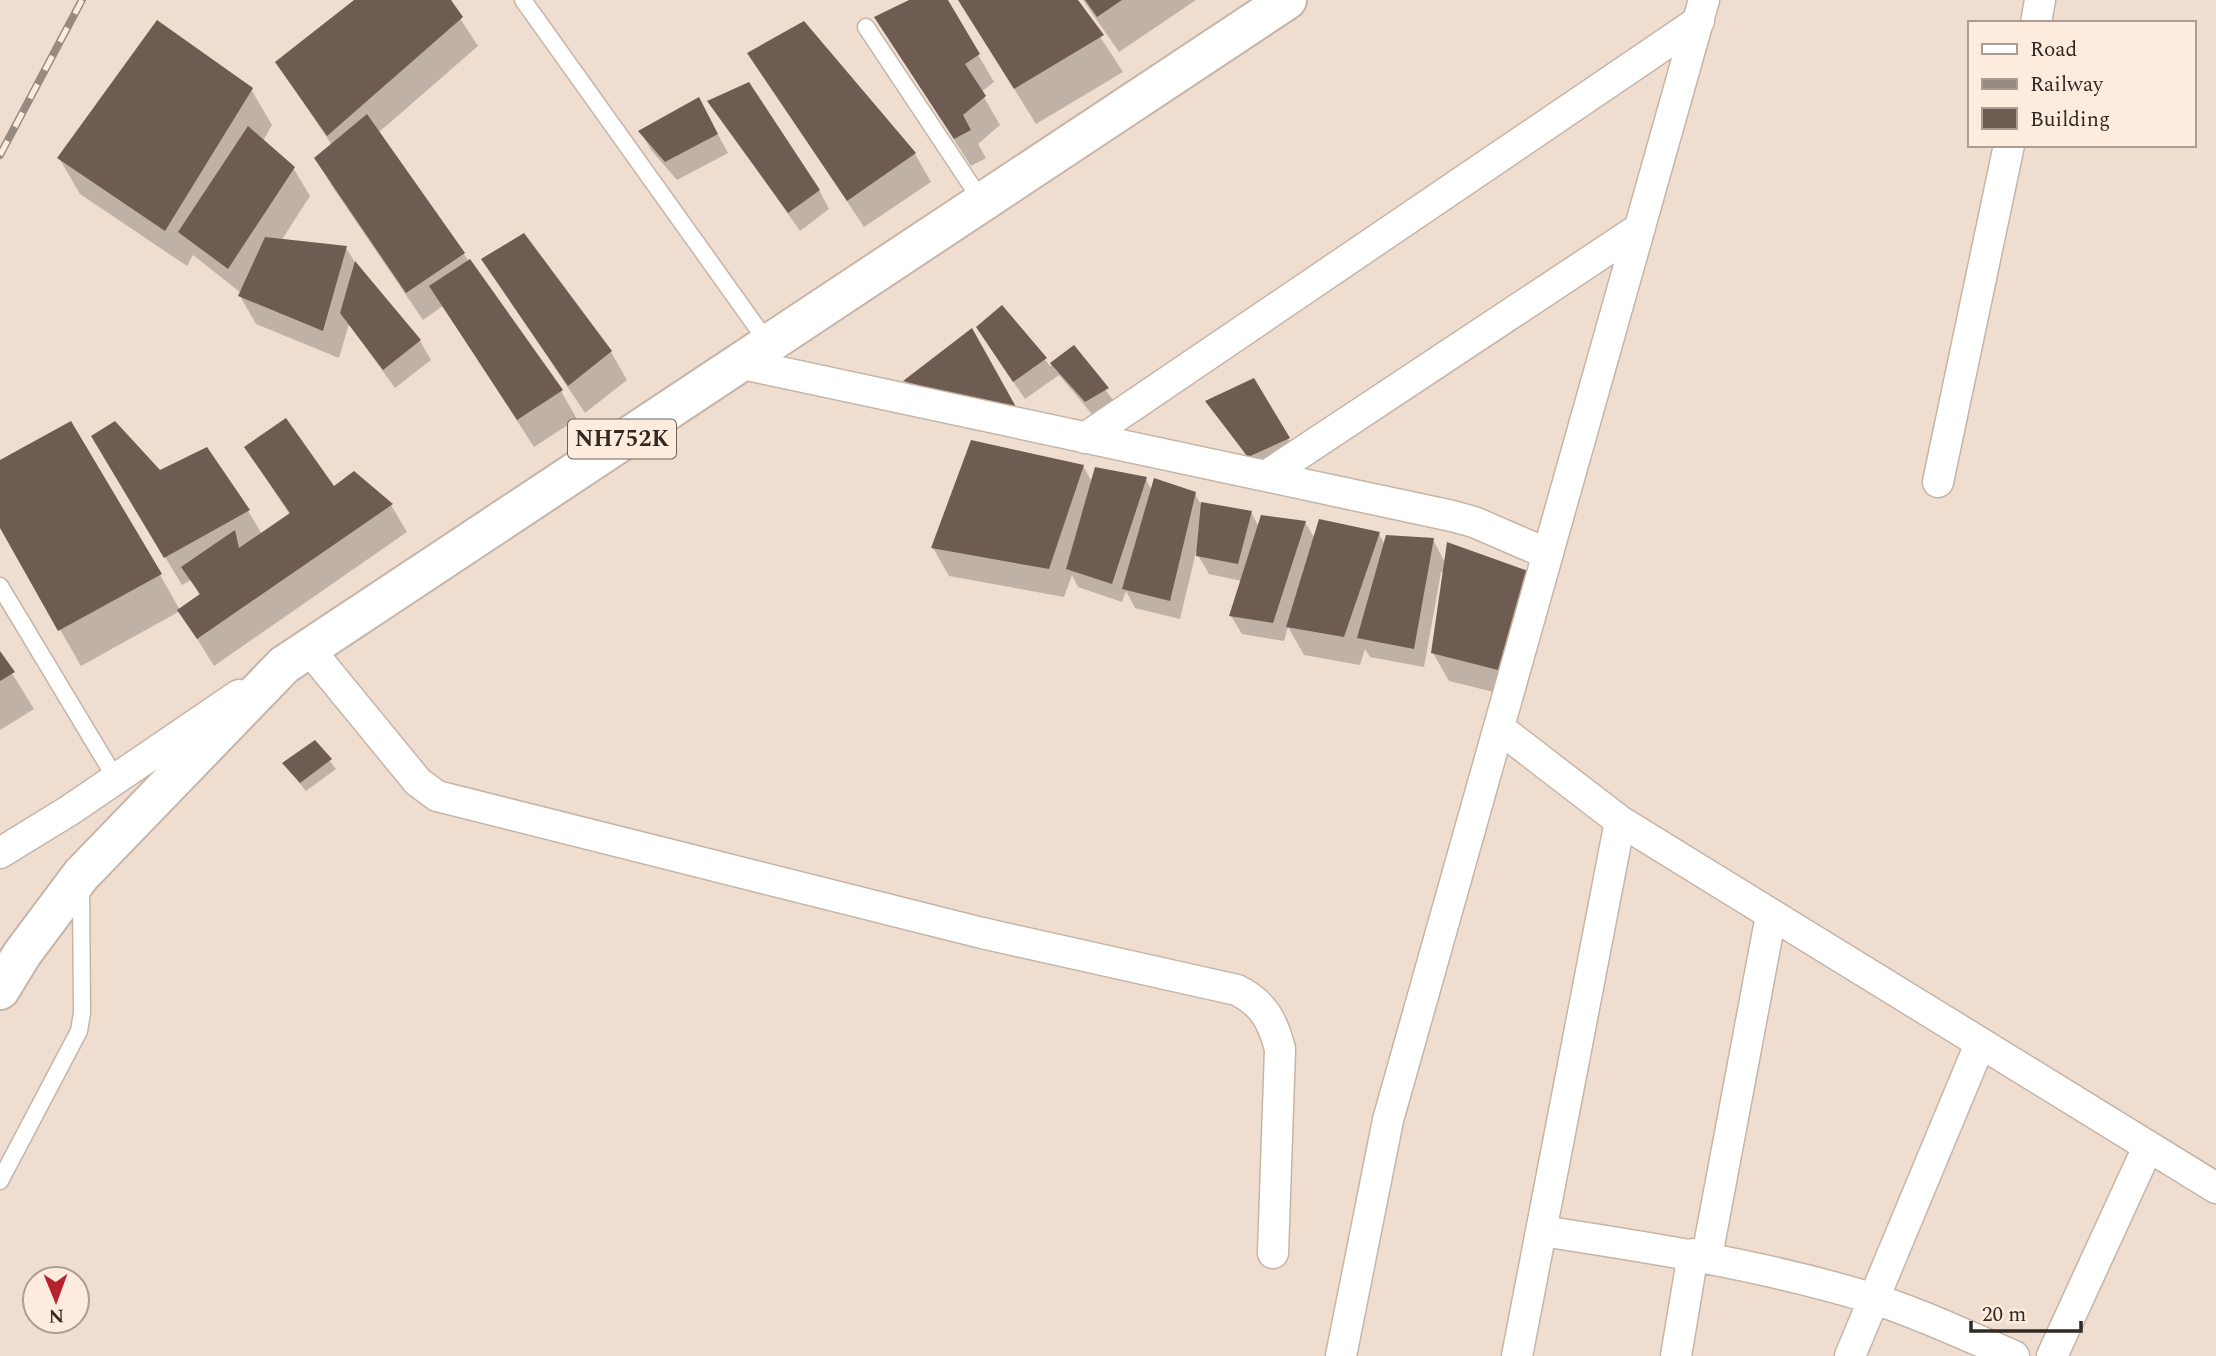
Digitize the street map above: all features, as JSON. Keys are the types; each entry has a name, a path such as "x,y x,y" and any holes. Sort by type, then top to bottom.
{"highway":[{"name":"NH752K","path":"0,990 22,954 81,875 297,657 1287,0"}],"street":[{"path":"2036,21 2040,0"},
{"path":"1085,438 1701,10"},
{"path":"1340,1356 1388,1120 1701,10"},
{"path":"1938,482 2010,147"},
{"path":"1266,476 1640,228"},
{"path":"753,353 1085,438 1474,522 1548,554"},
{"path":"0,853 116,779 297,657 418,782 438,796 982,933 1237,990 1254,999 1275,1030 1280,1049 1273,1253"},
{"path":"1499,728 1620,821 2216,1188"},
{"path":"1517,1356 1620,821"},
{"path":"1676,1356 1700,1255 1771,915"},
{"path":"1850,1356 1980,1044"},
{"path":"2052,1356 2148,1147"},
{"path":"1542,1231 1700,1255 1873,1298 2014,1356"}],"lane":[{"path":"523,0 753,353"},
{"path":"866,27 983,203"},
{"path":"0,586 116,779"},
{"path":"0,1181 79,1031 82,1013 81,875"}],"building":[{"path":"354,0 451,0 463,17 327,136 275,62"},
{"path":"909,0 948,0 980,54 965,64 986,96 963,115 971,130 954,139 874,17"},
{"path":"958,0 1078,0 1104,35 1014,89"},
{"path":"1085,0 1122,0 1097,17"},
{"path":"157,20 253,88 165,231 57,158"},
{"path":"804,21 916,153 847,201 747,53"},
{"path":"749,82 820,190 788,213 707,101"},
{"path":"699,97 718,134 665,162 638,131"},
{"path":"367,114 465,253 406,293 314,158"},
{"path":"248,126 295,167 228,269 178,232"},
{"path":"524,233 612,351 568,386 481,259"},
{"path":"265,237 347,246 323,331 238,296"},
{"path":"470,259 563,390 517,420 429,286"},
{"path":"355,261 421,340 383,370 340,313"},
{"path":"1002,305 1047,358 1013,382 976,327"},
{"path":"972,328 1020,414 903,381"},
{"path":"1074,345 1109,388 1085,402 1050,363"},
{"path":"1254,378 1290,438 1248,457 1205,401"},
{"path":"286,418 334,486 354,471 393,504 197,639 177,610 200,594 181,567 235,530 239,548 290,513 244,447"},
{"path":"71,421 162,574 58,631 0,528 0,460"},
{"path":"115,421 160,470 207,447 250,510 164,558 91,436"},
{"path":"971,440 1084,465 1049,569 931,548"},
{"path":"1095,467 1147,477 1112,584 1066,569"},
{"path":"1154,478 1196,492 1170,601 1122,589"},
{"path":"1201,502 1252,511 1238,564 1196,556"},
{"path":"1261,515 1306,521 1273,623 1229,616"},
{"path":"1319,519 1380,532 1344,637 1286,627"},
{"path":"1386,535 1434,538 1414,649 1357,638"},
{"path":"1447,542 1534,573 1502,671 1431,653"},
{"path":"0,651 15,672 0,681"},
{"path":"315,740 332,759 300,783 282,763"}],"railway":[{"path":"0,155 82,0"}]}
